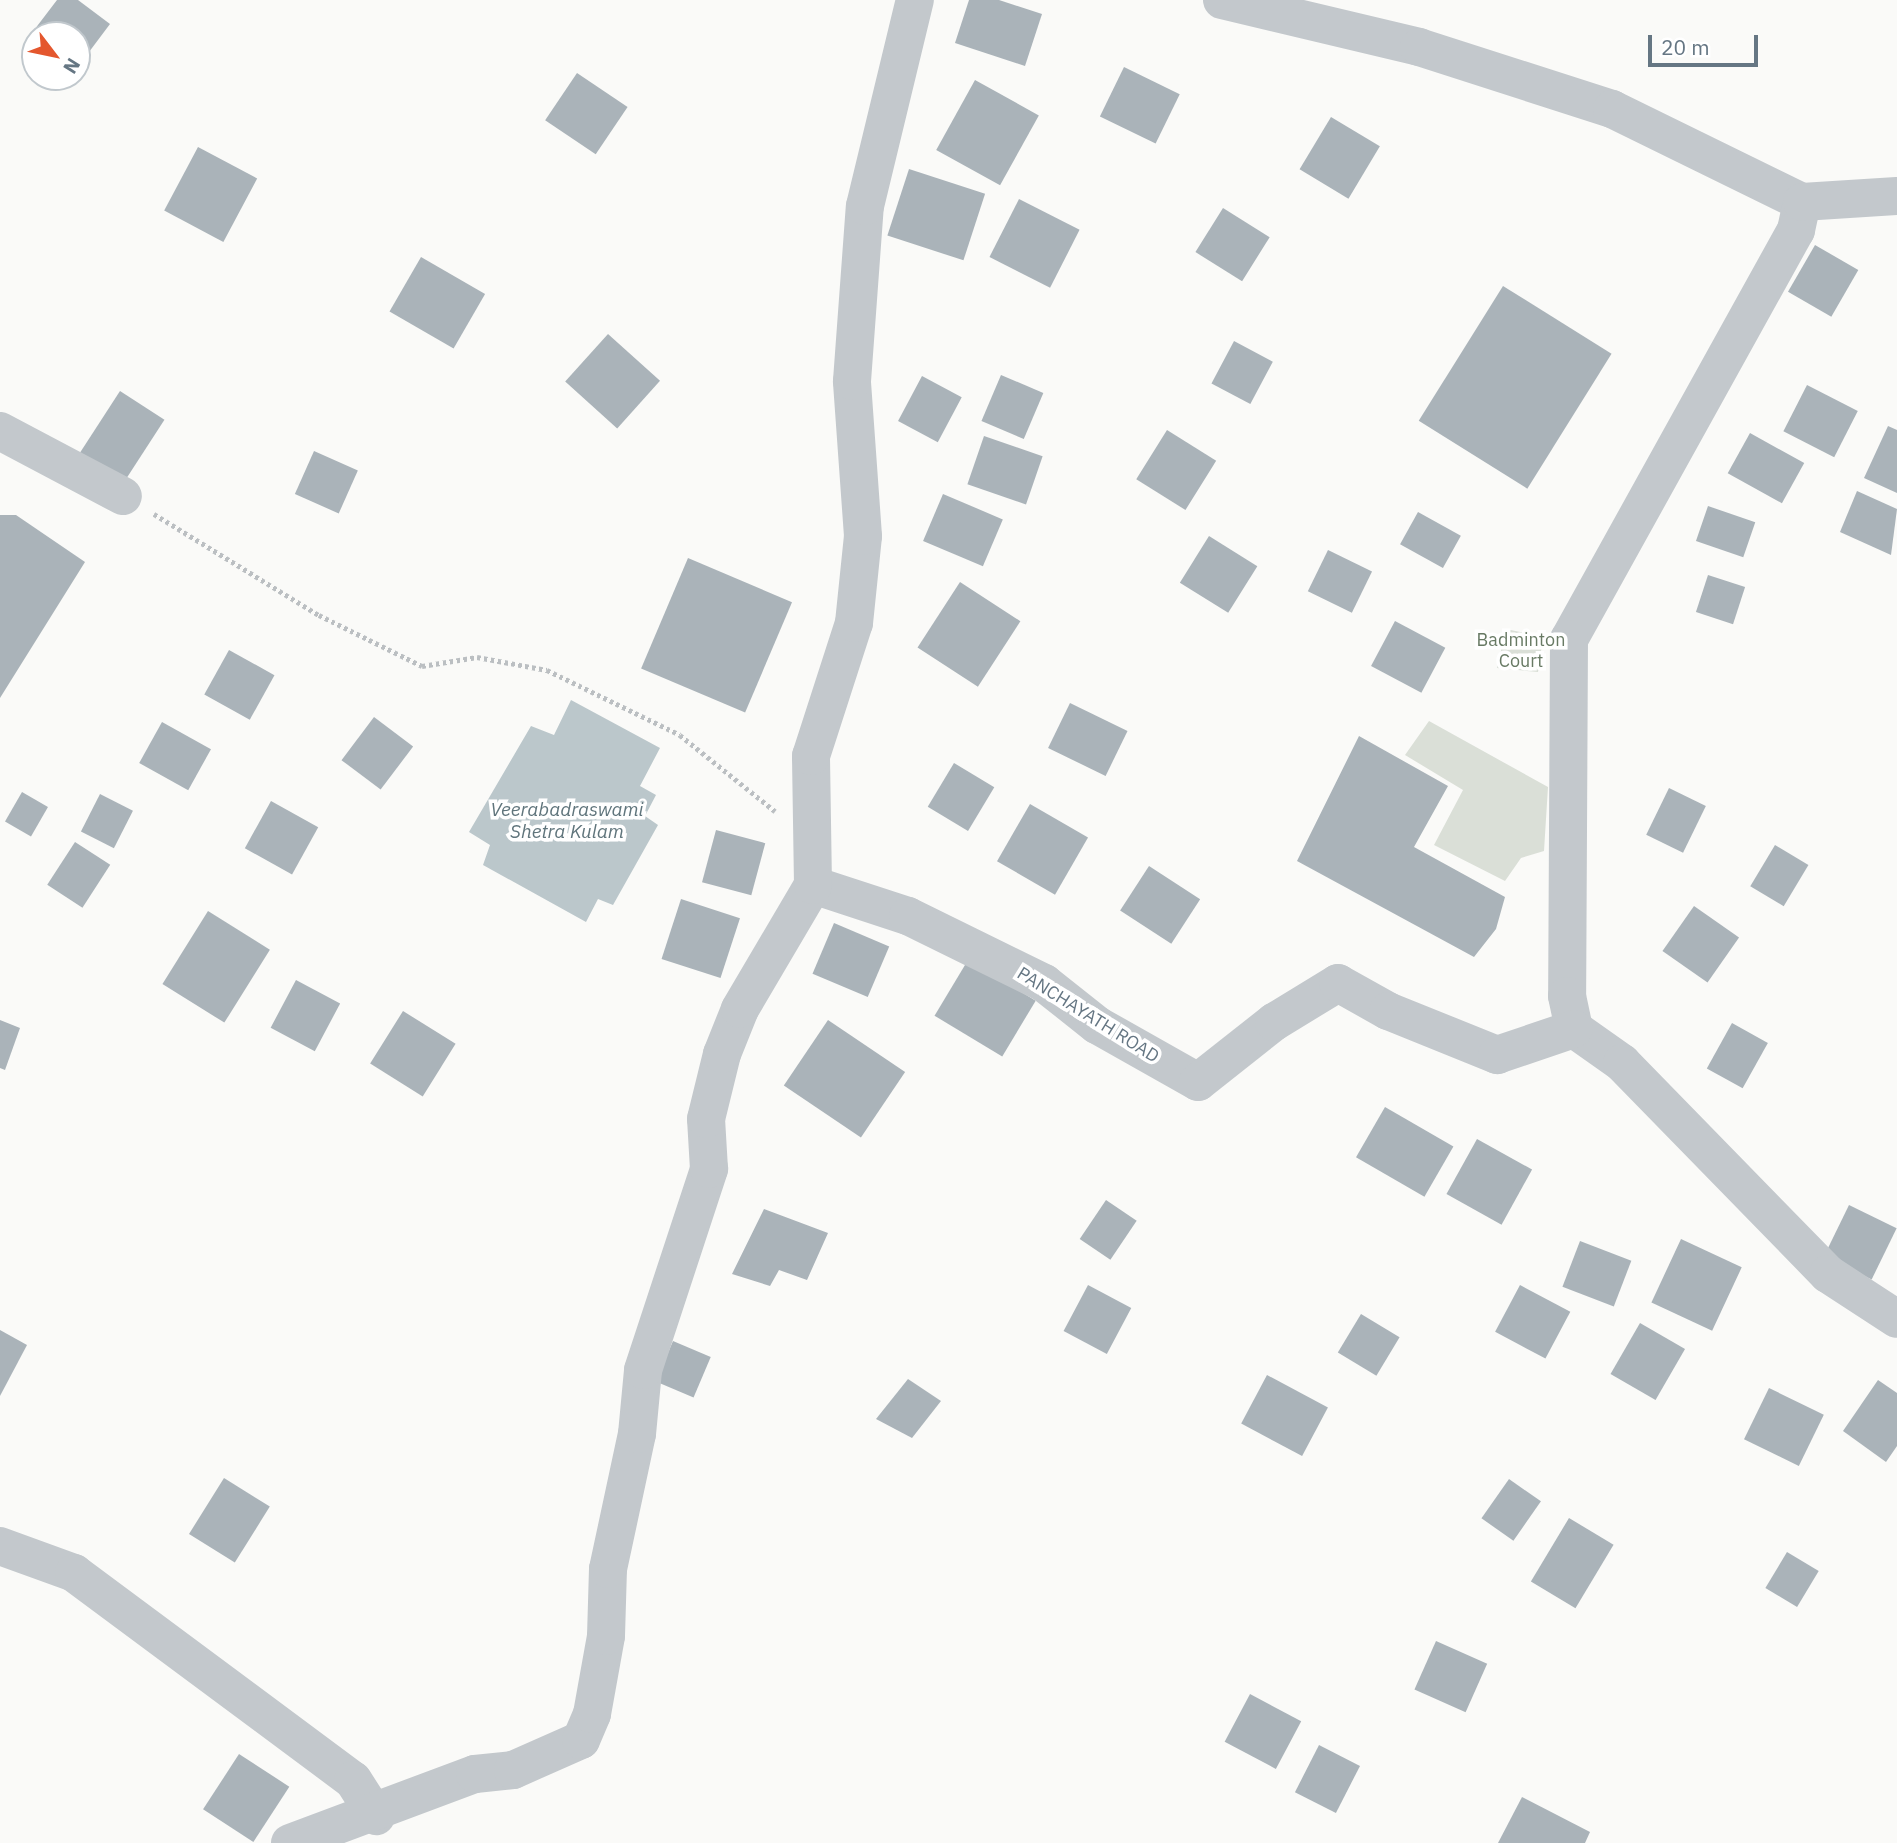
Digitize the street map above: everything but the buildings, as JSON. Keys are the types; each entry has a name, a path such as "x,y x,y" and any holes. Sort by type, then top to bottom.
{"street":[{"path":"290,1843 376,1816 581,1740 606,1636 608,1569 637,1434 643,1370 709,1169 706,1119 722,1054 740,1009 813,885 811,756 833,704 854,623 863,536 852,381 865,206 915,0"},
{"path":"1222,0 1419,47 1612,109 1802,202 1897,196"},
{"path":"1802,202 1796,230 1569,639 1567,996 1574,1029 1622,1063 1828,1274 1897,1318"},
{"path":"0,430 123,496"},
{"name":"PANCHAYATH ROAD","path":"813,885 908,916 1044,982 1097,1025 1198,1082 1274,1022 1338,983 1388,1011 1497,1055 1574,1029"},
{"path":"0,1546 74,1573 353,1780 376,1816"}],"path":[{"path":"123,496 319,615 422,667 477,657 547,670 680,735 813,837"}],"green space":[{"name":"Badminton Court","path":"1506,629 1543,637 1538,672 1497,668"},
{"path":"1429,721 1548,787 1544,851 1521,858 1505,881 1434,845 1463,790 1405,755"}],"water":[{"name":"Veerabadraswami Shetra Kulam","path":"571,700 660,748 640,786 656,795 645,816 658,825 613,905 598,899 586,922 483,865 490,845 469,832 531,726 554,735"}]}
